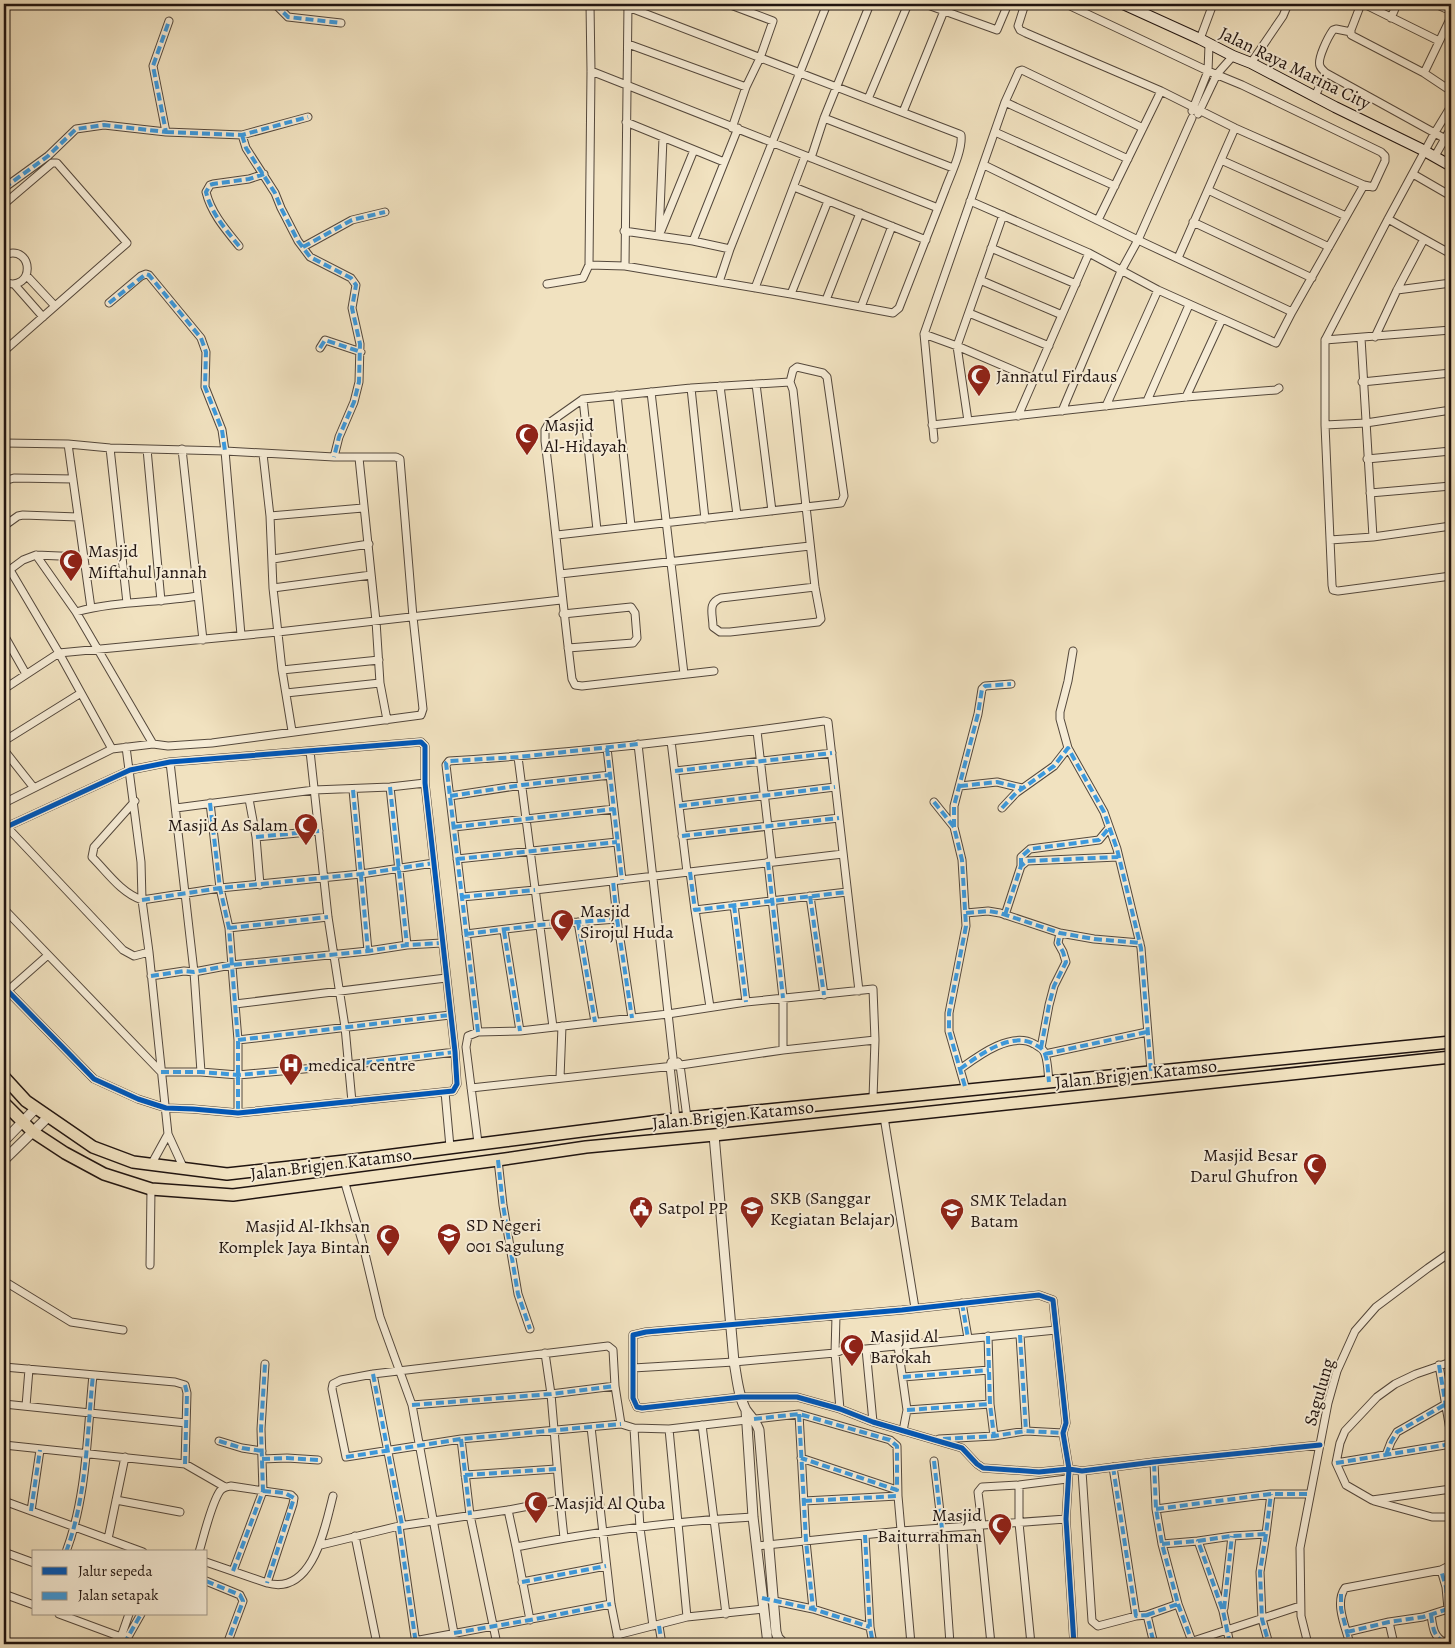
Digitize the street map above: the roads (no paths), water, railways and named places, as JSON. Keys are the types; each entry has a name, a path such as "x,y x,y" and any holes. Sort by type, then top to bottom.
{"highway":[{"name":"Jalan Brigjen Katamso","path":"4,1077 26,1101 93,1147 133,1162 227,1174 354,1160 450,1146 681,1118 1451,1042"},
{"name":"Jalan Brigjen Katamso","path":"4,1103 33,1132 104,1174 151,1189 233,1195 586,1147 1451,1057"}],"main road":[{"name":"Jalan Raya Marina City","path":"1123,4 1251,63 1435,156 1451,166"}],"street":[{"path":"275,4 288,17 340,23"},
{"path":"547,284 583,278 589,265 590,4"},
{"path":"693,241 724,162 746,88 760,58 773,21 728,4"},
{"path":"719,282 730,249 827,4"},
{"path":"755,288 794,187 838,87 870,4"},
{"path":"868,99 908,4"},
{"path":"926,4 997,30 1008,4"},
{"path":"1025,4 1018,22 1020,30 1161,91 1235,128 1364,185 1373,187 1385,161 1385,156 1381,152 1066,4"},
{"path":"1200,39 1213,4"},
{"path":"1251,63 1283,16 1288,4"},
{"path":"1351,32 1362,4 1439,41"},
{"path":"1391,18 1397,4"},
{"path":"1435,4 1451,11"},
{"path":"589,265 624,266 826,300 890,313 897,312 953,168 961,142 961,135 628,5 624,266"},
{"path":"903,112 944,11"},
{"path":"1424,73 1451,17"},
{"path":"166,132 153,66 168,22"},
{"path":"1448,140 1326,73 1319,64 1329,35 1336,29 1351,32 1351,35 1424,73 1451,91"},
{"path":"628,44 746,88"},
{"path":"1062,411 1121,271 1138,240 1192,118 1196,116 1196,110 1208,71 1209,45"},
{"path":"1196,110 1217,74 1233,56"},
{"path":"934,439 924,334 1005,102 1017,74 1022,70 1143,128"},
{"path":"591,71 938,208"},
{"path":"1315,96 1326,73"},
{"path":"1098,220 1161,91"},
{"path":"1005,102 1128,159"},
{"path":"1451,106 1388,219 1325,344 1325,426 1332,585 1335,591 1451,576"},
{"path":"4,188 48,156 76,128 104,124 166,132 242,135 308,117"},
{"path":"824,118 953,168"},
{"path":"626,122 724,162"},
{"path":"1178,258 1235,128"},
{"path":"1435,156 1448,140 1451,128"},
{"path":"995,132 1115,186"},
{"path":"242,135 246,148 275,193 288,224 310,257 351,278 356,285 352,314 361,352 359,382 350,414 339,437 334,457"},
{"path":"659,236 663,138"},
{"path":"659,236 694,150"},
{"path":"1221,160 1346,216"},
{"path":"4,204 52,163 56,163 127,243 4,351"},
{"path":"984,165 1292,312"},
{"path":"239,246 221,223 208,200 206,192 210,185 249,179 264,174"},
{"path":"1413,174 1451,196"},
{"path":"970,201 1089,253 1158,290 1276,343 1364,185"},
{"path":"794,187 926,240"},
{"path":"1208,190 1329,247"},
{"path":"791,294 828,201"},
{"path":"303,247 352,220 385,212"},
{"path":"826,300 860,213"},
{"path":"968,421 958,346 1002,216"},
{"path":"1388,219 1451,254"},
{"path":"1193,222 1312,278"},
{"path":"861,307 892,226"},
{"path":"624,231 693,241 730,249"},
{"path":"1375,337 1424,239"},
{"path":"991,248 1076,284"},
{"path":"4,254 16,253 21,255 27,264 26,275 23,280 14,284 4,282"},
{"path":"1018,416 1089,253"},
{"path":"109,303 146,274 149,275 201,338 206,352 205,387 222,430 225,451 241,635"},
{"path":"26,275 55,306"},
{"path":"980,280 1062,315"},
{"path":"1397,290 1451,283"},
{"path":"14,284 43,318"},
{"path":"1106,406 1158,290"},
{"path":"1147,401 1189,304"},
{"path":"969,313 1048,346"},
{"path":"1186,397 1222,319"},
{"path":"1325,344 1361,338 1451,330"},
{"path":"924,334 958,346 1034,379"},
{"path":"1361,338 1362,382 1373,537"},
{"path":"320,348 325,340 361,352"},
{"path":"557,535 807,508 841,503 844,496 827,377 823,373 797,367 793,370 790,382 793,390 807,508 815,587 821,619 818,622 730,632 720,632 713,627 712,604 714,600 815,587"},
{"path":"1362,382 1451,373"},
{"path":"714,671 582,686 575,684 572,679 563,614 557,535 545,430 549,423 583,399 691,388 790,382"},
{"path":"756,384 772,511"},
{"path":"720,386 737,515"},
{"path":"691,388 705,519"},
{"path":"932,425 1186,397 1276,390 1280,388"},
{"path":"651,392 684,674"},
{"path":"617,395 631,526"},
{"path":"583,399 597,530"},
{"path":"1325,426 1366,423 1451,410"},
{"path":"4,443 68,444 110,448 225,451 359,458 396,457 401,461 413,617 423,712 421,715 387,720 212,743 168,746 153,744 112,749 4,803"},
{"path":"68,444 91,608"},
{"path":"110,448 127,604"},
{"path":"147,449 162,601"},
{"path":"182,450 203,640"},
{"path":"1367,459 1451,451"},
{"path":"264,454 278,632 292,731"},
{"path":"359,458 363,508 369,544 380,683 387,720"},
{"path":"4,481 14,478 73,479"},
{"path":"1370,493 1451,486"},
{"path":"270,516 363,508"},
{"path":"4,526 18,516 23,515 78,517"},
{"path":"1330,540 1373,537 1451,526"},
{"path":"273,559 369,544"},
{"path":"560,574 810,546"},
{"path":"83,556 36,554 23,560 7,572 59,653 112,749"},
{"path":"36,554 76,612 153,744"},
{"path":"274,588 371,575"},
{"path":"76,612 91,608 198,596"},
{"path":"4,689 59,653 203,640 562,600"},
{"path":"563,614 631,608 635,613 637,638 633,643 568,648"},
{"path":"5,641 26,674"},
{"path":"1073,651 1060,719 1068,748 1104,812 1118,856 1140,943 1151,1071"},
{"path":"282,670 379,660"},
{"path":"286,693 380,683"},
{"path":"966,1090 949,1031 949,1013 966,926 962,860 954,827 954,806 978,714 983,687 1010,684"},
{"path":"4,741 81,693"},
{"path":"478,1032 446,765 449,761 607,748 828,722 859,991"},
{"path":"757,731 768,826 772,900 783,998 783,1050"},
{"path":"671,740 682,836 710,1007"},
{"path":"48,955 5,990 94,1079 138,1099 166,1108 193,1108 238,1113 452,1091 456,1084 455,1052 425,782 425,746 420,742 170,762 130,770 5,827 123,950 134,956 149,952"},
{"path":"638,744 673,1058 670,1066 681,1118"},
{"path":"126,747 135,801 141,862 142,900 168,1134 184,1169"},
{"path":"607,748 622,880"},
{"path":"1002,808 1022,788 1054,766 1068,748"},
{"path":"4,750 34,788"},
{"path":"310,752 328,917 344,1027 352,1102"},
{"path":"675,771 832,753"},
{"path":"518,756 553,1027"},
{"path":"170,762 194,972 201,1072"},
{"path":"450,796 522,785 610,775"},
{"path":"176,808 314,790 353,790 425,782"},
{"path":"960,786 997,782 1022,788"},
{"path":"390,787 407,945"},
{"path":"679,806 835,788"},
{"path":"353,790 368,951"},
{"path":"249,799 256,838 260,885"},
{"path":"135,801 94,847 92,857 125,891 142,900 220,888 361,874 434,862"},
{"path":"934,802 954,827"},
{"path":"210,803 220,888 229,928 236,1004 238,1113"},
{"path":"454,827 614,809"},
{"path":"682,836 839,818"},
{"path":"1005,915 1021,866 1021,857 1030,849 1099,840 1109,828"},
{"path":"256,838 318,831"},
{"path":"457,859 617,842"},
{"path":"462,896 535,890 843,854"},
{"path":"1021,866 1027,861 1118,856"},
{"path":"613,881 632,1018"},
{"path":"695,910 847,892"},
{"path":"810,896 824,995"},
{"path":"734,905 746,1002"},
{"path":"4,909 161,1072 201,1072 238,1075 455,1052"},
{"path":"966,912 988,911 1060,933 1094,939 1140,943"},
{"path":"229,928 328,917"},
{"path":"466,934 539,925 617,920"},
{"path":"578,922 595,1022"},
{"path":"504,930 520,1031"},
{"path":"1048,1082 1043,1051 1049,1005 1054,986 1066,962 1064,952 1058,943 1060,933"},
{"path":"151,976 407,945 442,943"},
{"path":"236,1004 446,978"},
{"path":"478,1143 466,1040 468,1036 478,1032 520,1031 668,1014 746,1002 871,989 873,990 875,1040 873,1098"},
{"path":"238,1040 450,1015"},
{"path":"560,1078 562,1026"},
{"path":"960,1069 978,1055 1016,1040 1030,1042 1043,1051 1147,1032"},
{"path":"471,1088 680,1065 783,1050 875,1040"},
{"path":"673,1058 680,1065 681,1118"},
{"path":"445,1092 450,1146"},
{"path":"4,1141 36,1108"},
{"path":"4,1160 48,1117"},
{"path":"884,1117 915,1308"},
{"path":"151,1165 168,1134"},
{"path":"714,1135 734,1362 741,1397 750,1420 759,1430 778,1638 784,1644"},
{"path":"498,1160 503,1206 518,1294 530,1329"},
{"path":"344,1180 362,1241 380,1317 412,1405 456,1644"},
{"path":"150,1265 151,1189"},
{"name":"Sagulung","path":"1308,1644 1300,1606 1300,1548 1337,1371 1355,1331 1376,1307 1451,1252"},
{"path":"4,1281 72,1322 122,1330"},
{"path":"1074,1644 1066,1519 1068,1469 1063,1433 1066,1423 1053,1300 1039,1295 634,1334 632,1340 633,1398 637,1407 741,1397 797,1397 962,1448 983,1468 1039,1472 1068,1469 1082,1471 1320,1445"},
{"path":"962,1303 968,1338"},
{"path":"836,1316 835,1353 840,1409"},
{"path":"633,1368 835,1353 845,1349 866,1349 1056,1330"},
{"path":"1020,1335 1026,1431"},
{"path":"988,1336 990,1404 994,1436"},
{"path":"621,1424 615,1386 613,1350 608,1346 373,1374 341,1380 333,1384 332,1389 346,1457 461,1439 621,1424 634,1428 669,1429 799,1414 890,1440 896,1446 898,1493 911,1644"},
{"path":"898,1346 907,1410 903,1431"},
{"path":"866,1349 873,1422"},
{"path":"545,1353 551,1394 556,1469 564,1538"},
{"path":"1451,1362 1439,1365 1395,1384 1376,1397 1345,1431 1340,1443 1336,1464 1346,1485 1372,1500 1394,1508 1432,1517 1451,1517"},
{"path":"233,1571 263,1491 261,1429 265,1364"},
{"path":"1439,1365 1451,1436"},
{"path":"4,1367 175,1382 185,1385 187,1393 185,1464"},
{"path":"26,1406 29,1370"},
{"path":"903,1377 989,1370"},
{"path":"373,1374 388,1450 416,1643"},
{"path":"67,1550 75,1528 87,1453 93,1375"},
{"path":"412,1405 551,1394 615,1386"},
{"path":"4,1404 186,1423"},
{"path":"907,1410 990,1404"},
{"path":"1386,1455 1391,1442 1398,1432 1446,1404"},
{"path":"799,1414 806,1541 813,1609"},
{"path":"750,1420 747,1431 753,1517 768,1644"},
{"path":"702,1425 726,1614"},
{"path":"591,1427 604,1532 606,1566 618,1640"},
{"path":"634,1428 640,1528 656,1626 662,1644"},
{"path":"669,1429 687,1617"},
{"path":"747,1431 759,1430"},
{"path":"935,1439 994,1436 1026,1431 1063,1433"},
{"path":"461,1439 470,1515 497,1644"},
{"path":"219,1441 242,1448 262,1451"},
{"path":"1336,1464 1451,1444"},
{"path":"4,1445 185,1464 225,1487"},
{"path":"31,1511 40,1450"},
{"path":"108,1539 125,1457"},
{"path":"262,1459 308,1458 318,1460"},
{"path":"801,1458 898,1493"},
{"path":"934,1460 942,1529 950,1644"},
{"path":"1154,1462 1156,1509 1162,1544 1178,1604 1192,1643"},
{"path":"1113,1467 1136,1616"},
{"path":"465,1475 556,1469"},
{"path":"1082,1471 1092,1621 1098,1626 1147,1615 1178,1604"},
{"path":"991,1644 978,1492 982,1487 1068,1479"},
{"path":"1019,1485 1019,1523 1031,1644"},
{"path":"199,1550 220,1490 225,1487 231,1486 285,1494 294,1498 267,1583"},
{"path":"1372,1500 1451,1489"},
{"path":"804,1500 898,1493"},
{"path":"1156,1509 1271,1494 1310,1494"},
{"path":"1269,1644 1262,1619 1260,1572 1271,1494"},
{"path":"208,1563 273,1585 286,1584 302,1576 321,1545 333,1496"},
{"path":"4,1500 138,1550"},
{"path":"116,1500 180,1512"},
{"path":"321,1545 400,1526 508,1510 560,1500"},
{"path":"508,1510 530,1620"},
{"path":"516,1547 564,1538 678,1522 753,1517"},
{"path":"757,1546 901,1531 1066,1519"},
{"path":"1162,1544 1266,1534"},
{"path":"865,1535 870,1626 873,1644"},
{"path":"355,1536 377,1644"},
{"path":"1223,1611 1232,1536"},
{"path":"1198,1541 1223,1611 1230,1644"},
{"path":"4,1552 32,1562"},
{"path":"1350,1644 1341,1609 1341,1594 1345,1588 1441,1570 1451,1565"},
{"path":"522,1582 606,1566"},
{"path":"1347,1632 1390,1622 1450,1613 1441,1570"},
{"path":"208,1582 240,1595 243,1601 227,1644"},
{"path":"4,1594 32,1604"},
{"path":"762,1598 813,1609 870,1626"},
{"path":"398,1644 416,1643 454,1633 611,1604"},
{"path":"1184,1644 1192,1643 1226,1629 1300,1606"},
{"path":"603,1644 687,1617 726,1614 764,1608"},
{"path":"1147,1615 1154,1644"},
{"path":"1431,1615 1434,1632 1437,1637 1444,1642 1451,1639"},
{"path":"64,1616 121,1637 128,1616"},
{"path":"124,1644 140,1616"},
{"path":"765,1620 776,1618"},
{"path":"1390,1622 1394,1644"}],"place":[{"name":"Jannatul Firdaus","path":"979,397"},
{"name":"Masjid Al-Hidayah","path":"527,456"},
{"name":"Masjid Miftahul Jannah","path":"71,582"},
{"name":"Masjid As Salam","path":"306,846"},
{"name":"Masjid Sirojul Huda","path":"562,942"},
{"name":"medical centre","path":"291,1086"},
{"name":"Masjid Besar Darul Ghufron","path":"1315,1186"},
{"name":"Satpol PP","path":"641,1229"},
{"name":"SKB (Sanggar Kegiatan Belajar)","path":"752,1229"},
{"name":"SMK Teladan Batam","path":"952,1231"},
{"name":"SD Negeri 001 Sagulung","path":"449,1256"},
{"name":"Masjid Al-Ikhsan Komplek Jaya Bintan","path":"388,1257"},
{"name":"Masjid Al Barokah","path":"852,1367"},
{"name":"Masjid Al Quba","path":"536,1524"},
{"name":"Masjid Baiturrahman","path":"1000,1546"}]}
